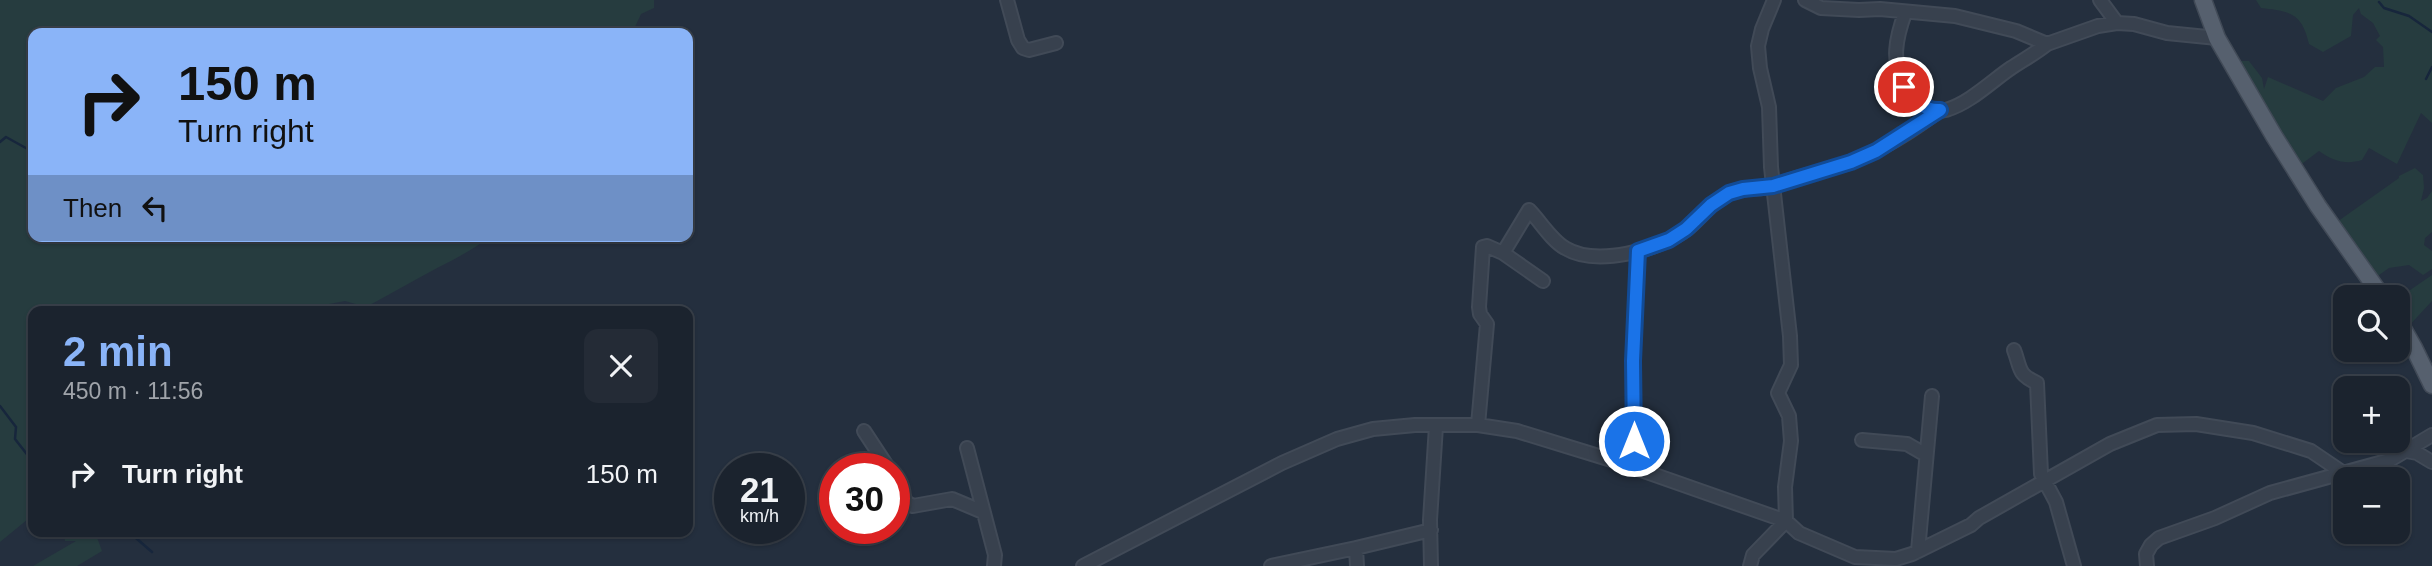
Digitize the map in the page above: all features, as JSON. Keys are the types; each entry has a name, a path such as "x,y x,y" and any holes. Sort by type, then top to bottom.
{"main road":[{"path":"2203,0 2217,38 2318,206 2374,285"},
{"path":"2410,341 2432,385"}],"street":[{"path":"1007,0 1018,40 1023,48 1029,50 1056,43"},
{"path":"1750,566 1754,555 1786,521 1785,487 1791,441 1789,416 1778,393 1791,365 1790,336 1773,186 1769,107 1758,47 1774,0"},
{"path":"1805,0 1821,8 1880,9 1977,21 2016,31 2048,44"},
{"path":"2099,0 2117,23"},
{"path":"1905,13 1896,37 1900,74 1904,87 1916,102 1931,111 1950,110 1965,103 2010,68 2048,44 2098,26 2134,24 2167,33 2217,38"},
{"path":"1503,253 1529,209 1563,247 1575,253 1591,255 1638,251 1669,240 1729,193 1773,186 1851,162 1876,151 1940,110"},
{"path":"1478,425 1487,324 1480,314 1483,247 1487,246 1503,253 1543,281"},
{"path":"1634,468 1633,361 1638,251"},
{"path":"2014,350 2019,369 2025,378 2036,383 2041,474 2056,502 2074,566"},
{"path":"1918,551 1932,396"},
{"path":"1083,566 1282,463 1337,439 1373,429 1478,425 1517,431 1786,521 1799,533 1861,561 1896,559 1918,551 1972,525 1979,518 2110,444 2157,425 2178,423 2253,433 2311,452 2334,467"},
{"path":"1431,566 1430,530 1436,426"},
{"path":"864,431 878,453"},
{"path":"2410,448 2432,435"},
{"path":"1862,440 1907,444 1926,455"},
{"path":"2410,450 2432,443"},
{"path":"967,447 995,555 995,566"},
{"path":"2410,452 2432,462"},
{"path":"2365,467 2390,460 2402,453"},
{"path":"2147,566 2146,554 2151,545 2160,538 2215,518 2270,493 2333,475"},
{"path":"910,504 952,499 983,512"},
{"path":"1271,566 1430,530"},
{"path":"1356,548 1357,566"}],"green space":[{"path":"0,0 654,0 654,8 641,14 632,28 28,28 28,242 482,242 368,306 345,301 319,306 28,306 28,519 0,542"},
{"path":"2256,0 2432,0 2432,123 2421,113 2397,164 2369,148 2362,160 2340,161 2319,151 2299,166 2238,61 2249,61 2262,78 2264,89 2268,77 2323,101 2336,88 2364,77 2375,67 2384,67 2383,47 2376,40 2380,36 2373,23 2361,14 2359,8 2353,15 2351,36 2323,52 2309,44 2303,26 2293,16 2261,8"},
{"path":"2415,168 2423,175 2421,201 2432,191 2432,232 2425,238 2424,245 2432,251 2432,269 2423,275 2409,265 2389,268 2372,280 2334,224 2399,176"},
{"path":"2432,275 2432,301 2410,325 2410,290"},
{"path":"65,537 97,537 102,551 77,566 33,566 76,541 65,541"}],"waterway":[{"path":"2379,2 2384,8 2409,16 2432,32"},
{"path":"2426,79 2432,67"},
{"path":"0,142 6,137 28,149"},
{"path":"0,406 16,427 15,439 28,456"},
{"path":"135,537 152,552"}],"route":[{"path":"1634,441 1633,361 1638,251 1645,251 1669,240 1729,193 1773,186 1851,162 1876,151 1940,110 1931,111 1916,102 1904,87"}]}
